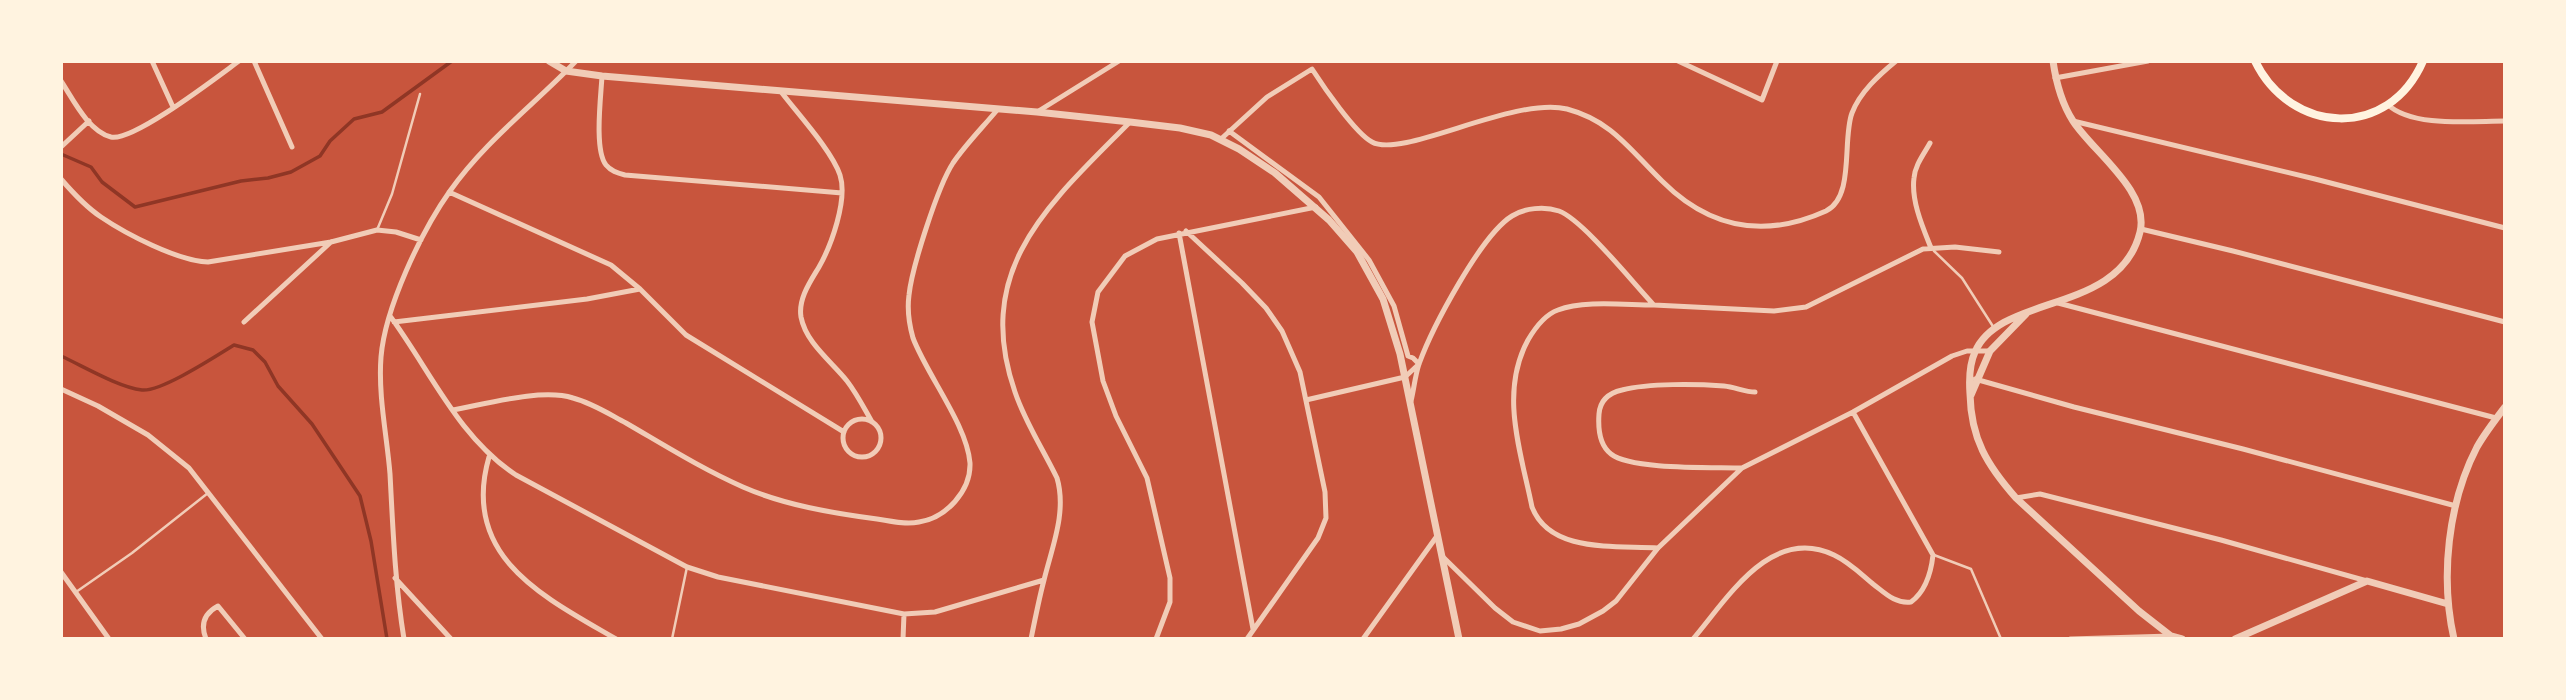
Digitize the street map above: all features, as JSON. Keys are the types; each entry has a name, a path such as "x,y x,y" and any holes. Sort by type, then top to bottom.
{"main road":[{"path":"2255,61 2267,82 2285,101 2316,116 2349,118 2364,115 2388,104 2409,86 2423,61"}],"street":[{"path":"152,61 173,107"},
{"path":"61,81 89,121 110,137 131,134 239,61"},
{"path":"254,61 292,147"},
{"path":"550,61 566,71 602,76 1037,112 1180,128 1221,139 1275,173 1316,207 1357,252 1383,299 1395,332 1459,639"},
{"path":"404,639 395,578 390,473 381,372 384,337 390,316 421,240 449,192 489,144 576,61"},
{"path":"1037,112 1119,61"},
{"path":"1307,61 1322,86 1363,136 1376,144 1408,142 1528,108 1564,109 1603,123 1663,183 1702,214 1724,222 1768,227 1826,211 1839,199 1843,188 1848,128 1853,112 1870,85 1896,61"},
{"path":"1678,61 1762,100 1777,61"},
{"path":"2053,61 2055,78 2073,121 2128,187 2137,202 2141,229 2126,261 2111,277 2058,303 1994,328 1975,350 1970,399 1975,436 1981,450 2016,498 2128,602 2172,636"},
{"path":"2055,78 2148,61"},
{"path":"1221,139 1268,97 1312,69"},
{"path":"602,76 600,152 607,166 614,172 842,193"},
{"path":"782,93 836,166 841,181 842,193 832,237 825,257 807,286 800,310 806,332 847,381 877,426 881,437 878,448 870,455 860,457 849,453 844,443 844,432 852,422 872,422"},
{"path":"2388,104 2405,117 2505,121"},
{"path":"453,410 543,395 571,397 601,410 741,486 771,498 908,523 931,519 943,513 963,490 970,464 964,440 913,338 908,297 945,180 953,164 998,109"},
{"path":"61,146 89,121"},
{"path":"2073,121 2315,178 2505,228"},
{"path":"1031,639 1057,531 1060,488 1058,478 1026,420 1014,391 1001,330 1004,294 1016,260 1030,233 1065,188 1129,122"},
{"path":"1229,131 1319,197 1369,260 1394,306 1408,356 1419,364"},
{"path":"1930,143 1917,166 1913,186 1922,226 1931,248"},
{"path":"61,179 75,196 101,218 157,247 195,262 331,242 377,230 396,232 421,240"},
{"path":"449,192 600,258 625,275 686,335 844,432"},
{"path":"1156,639 1170,602 1170,578 1149,486 1116,416 1103,381 1092,322 1093,306 1098,292 1125,256 1157,239 1186,231 1316,207"},
{"path":"1410,406 1419,364 1479,251 1504,221 1525,210 1557,210 1576,221 1654,305"},
{"path":"2141,229 2505,322"},
{"path":"1186,231 1242,283 1266,308 1282,331 1300,372 1325,492 1326,518 1318,538 1247,639"},
{"path":"1179,233 1253,629"},
{"path":"244,322 331,242"},
{"path":"1658,548 1579,543 1546,529 1536,517 1513,405 1514,381 1521,352 1533,331 1547,315 1578,306 1654,305 1773,311 1807,307 1915,252 1955,247 1999,252"},
{"path":"394,322 587,299 640,289"},
{"path":"2058,303 2496,418"},
{"path":"1973,378 1990,351 2028,313"},
{"path":"390,316 465,429 489,457 516,475 687,567 718,577 904,614 935,612 1044,580"},
{"path":"1443,557 1494,608 1513,622 1540,631 1580,624 1616,601 1658,548 1742,468 1853,412 1952,356 1975,350 1990,351"},
{"path":"1306,400 1405,377 1419,364"},
{"path":"1973,378 2074,407 2456,506"},
{"path":"1742,468 1640,464 1623,460 1612,455 1603,445 1599,413 1602,402 1610,394 1622,390 1723,386 1755,392"},
{"path":"61,389 98,405 148,435 189,468 322,639"},
{"path":"2454,639 2448,604 2449,551 2456,506 2476,449 2505,407"},
{"path":"1693,639 1752,570 1783,551 1808,549 1832,554 1898,602 1906,603 1916,598 1926,584 1932,570 1933,555 1853,412"},
{"path":"489,457 484,475 485,514 499,548 517,574 539,592 616,639"},
{"path":"2016,498 2040,494 2221,540 2448,604"},
{"path":"1363,639 1438,535"},
{"path":"61,572 109,639"},
{"path":"395,578 451,639"},
{"path":"2235,639 2367,581"},
{"path":"206,639 202,628 204,620 218,606 245,639"},
{"path":"903,639 904,614"},
{"path":"2070,639 2172,636 2182,639"}],"lane":[{"path":"377,230 388,208 420,94"},
{"path":"1931,248 1962,278 1994,328"},
{"path":"76,592 132,553 210,492"},
{"path":"1933,555 1971,569 2001,639"},
{"path":"672,639 687,567"}],"waterway":[{"path":"61,154 91,167 102,182 135,207 241,181 268,178 291,172 320,156 330,141 354,119 382,112 452,61"},
{"path":"61,356 112,381 142,390 175,380 234,345 253,350 265,362 278,386 312,424 360,496 371,541 387,639"}]}
